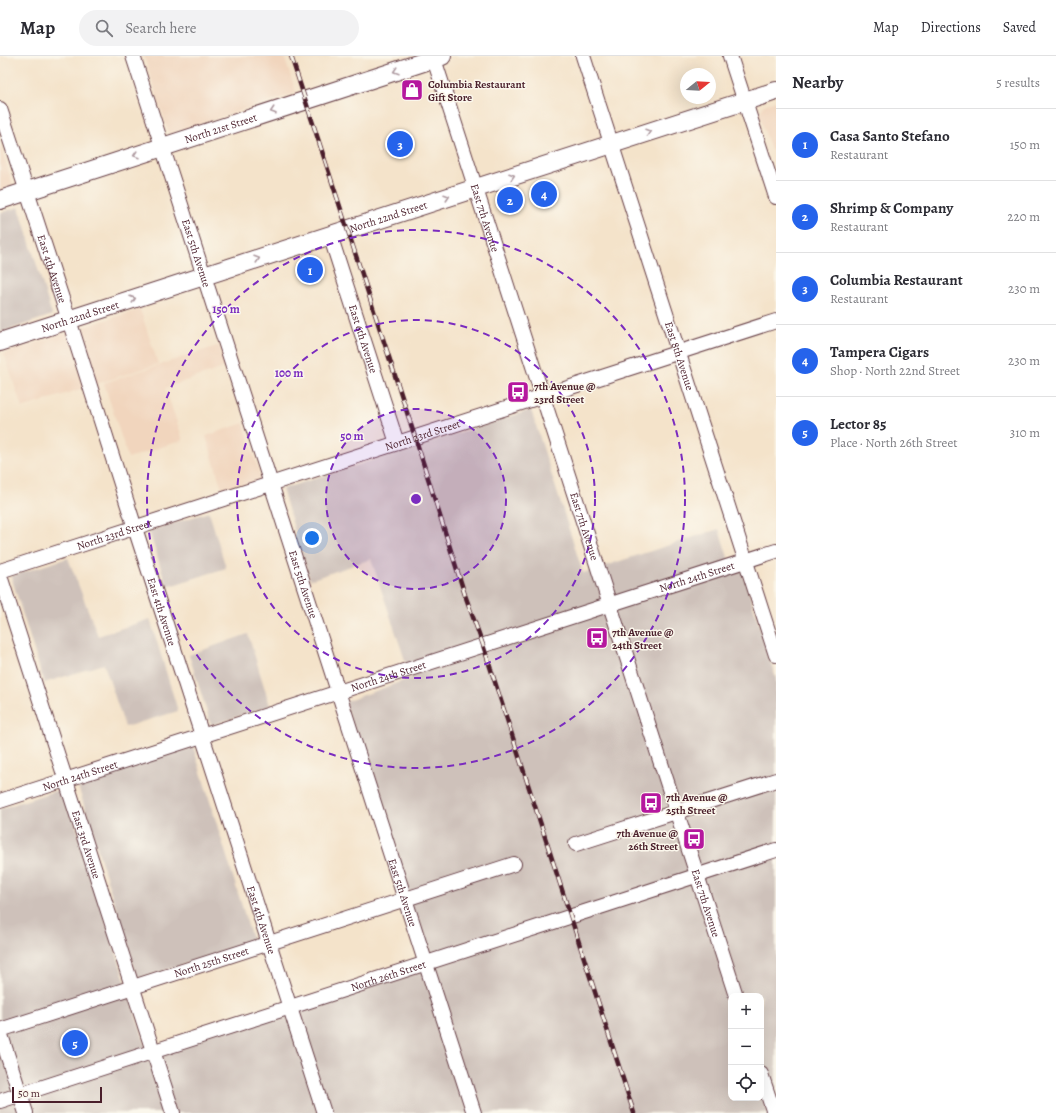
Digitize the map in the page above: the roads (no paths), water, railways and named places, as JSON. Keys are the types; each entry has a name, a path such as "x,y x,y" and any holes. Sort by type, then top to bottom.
{"main road":[{"name":"North 21st Street","path":"0,200 436,57"},
{"name":"North 22nd Street","path":"0,342 776,91"}],"street":[{"name":"East 5th Avenue","path":"133,56 474,1113"},
{"name":"East 8th Avenue","path":"583,56 776,656"},
{"path":"730,56 776,198"},
{"name":"East 7th Avenue","path":"436,57 475,188 735,993"},
{"name":"East 4th Avenue","path":"0,109 324,1113"},
{"name":"East 6th Avenue","path":"330,235 397,443"},
{"name":"North 23rd Street","path":"0,571 776,321"},
{"name":"North 24th Street","path":"0,801 776,551"},
{"name":"East 3rd Avenue","path":"0,576 173,1113"},
{"path":"576,844 776,780"},
{"name":"North 26th Street","path":"0,1101 776,850"},
{"name":"North 25th Street","path":"0,1031 514,864"},
{"path":"0,1031 26,1113"},
{"path":"764,1080 772,1095 774,1113"}],"railway":[{"path":"291,56 634,1113"}],"place":[{"name":"Columbia Restaurant Gift Store","path":"412,90"},
{"name":"Columbia Restaurant","path":"400,144"},
{"name":"Tampera Cigars","path":"544,194"},
{"name":"Shrimp & Company","path":"510,200"},
{"name":"Casa Santo Stefano","path":"310,270"},
{"name":"7th Avenue @ 23rd Street","path":"518,392"},
{"name":"7th Avenue @ 24th Street","path":"597,638"},
{"name":"7th Avenue @ 25th Street","path":"651,803"},
{"name":"7th Avenue @ 26th Street","path":"694,839"},
{"name":"Lector 85","path":"75,1043"}]}
